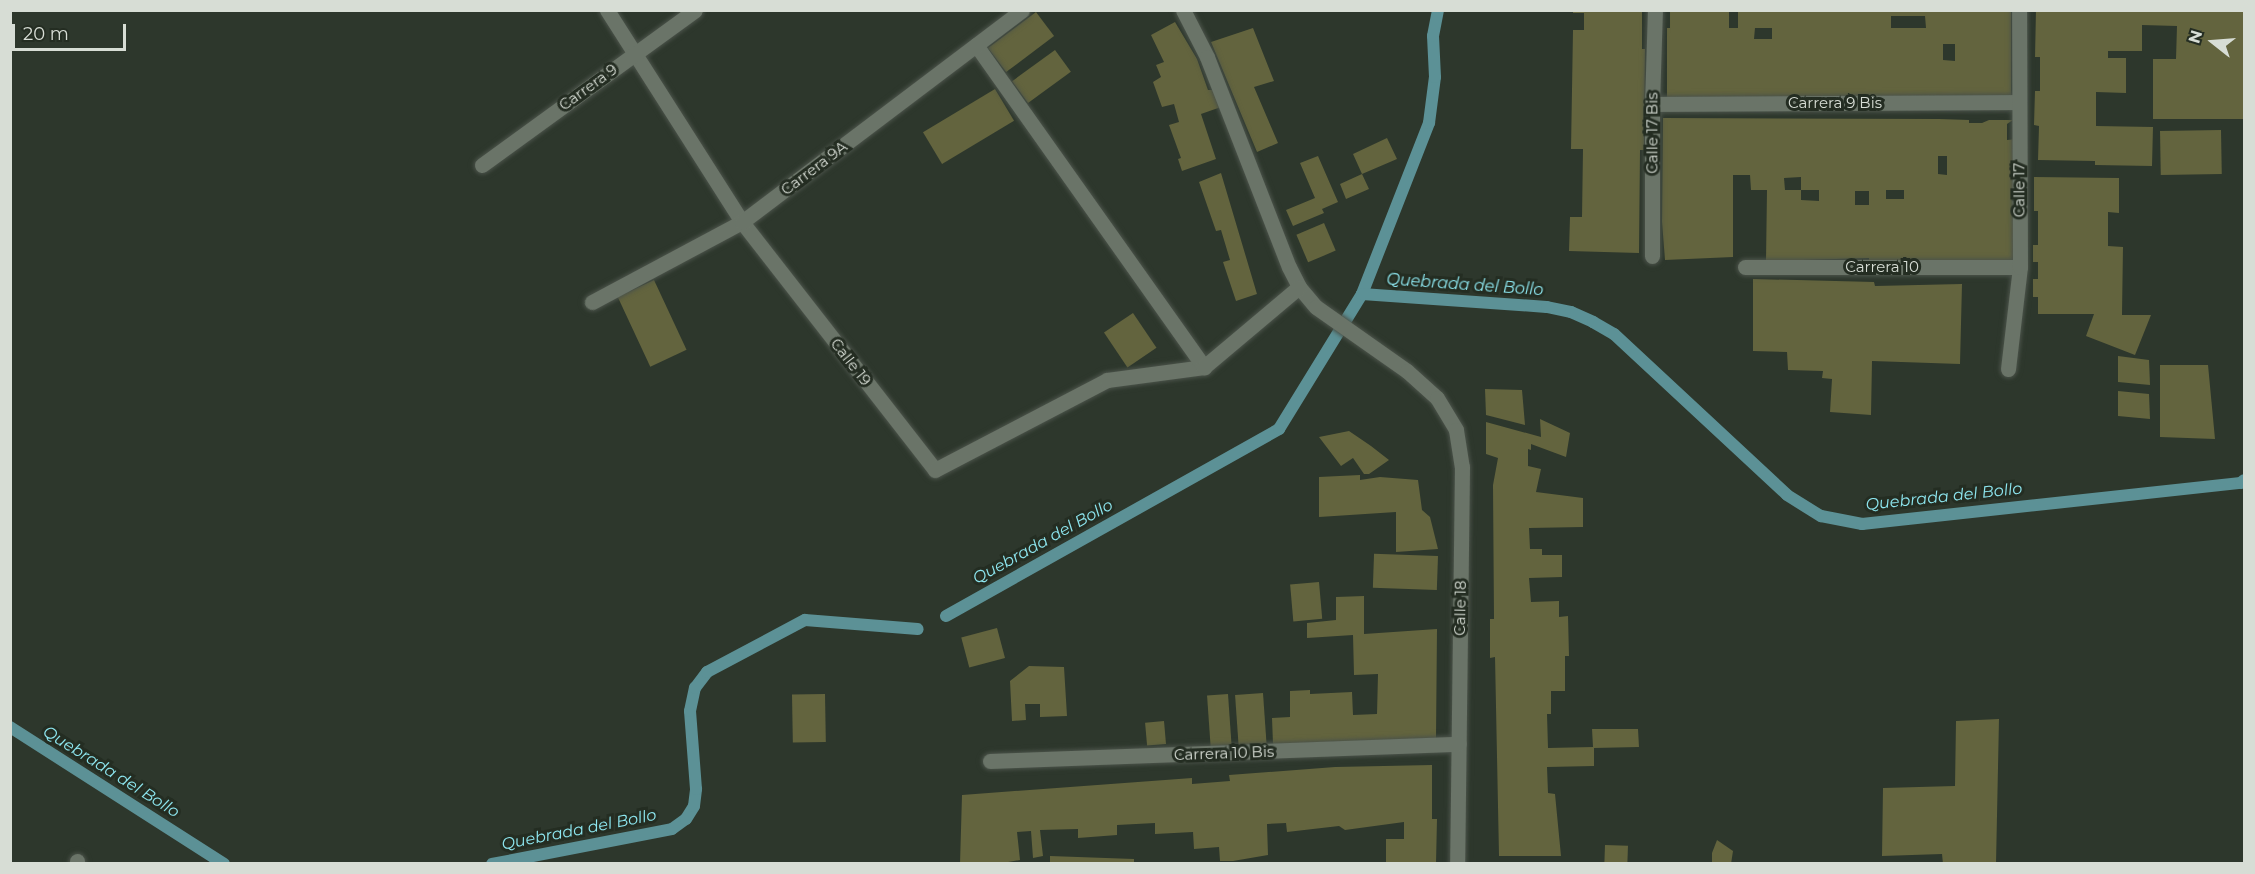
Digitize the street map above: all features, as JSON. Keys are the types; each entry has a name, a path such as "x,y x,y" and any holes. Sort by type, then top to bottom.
{"street":[{"name":"Calle 19","path":"607,10 742,222 934,470 1107,380 1204,367"},
{"name":"Carrera 9","path":"482,165 695,10"},
{"name":"Carrera 9A","path":"592,302 742,222 1022,10"},
{"name":"Calle 18","path":"1183,10 1207,57 1289,267 1299,287 1316,307 1407,371 1437,398 1456,430 1462,467 1457,864"},
{"name":"Calle 17 Bis","path":"1652,256 1652,104 1655,10"},
{"name":"Calle 17","path":"2008,369 2020,267 2019,10"},
{"path":"976,45 1204,367 1299,287"},
{"name":"Carrera 9 Bis","path":"1652,104 2019,102"},
{"name":"Carrera 10","path":"1745,267 2020,267"},
{"name":"Carrera 10 Bis","path":"990,761 1459,744"}],"building":[{"path":"1573,10 1642,10 1642,49 1645,49 1644,150 1640,150 1639,253 1569,251 1570,217 1582,217 1583,149 1571,149 1573,30 1584,30 1584,13 1573,13"},
{"path":"1670,10 1729,10 1729,28 1738,28 1738,10 2011,10 2011,95 1667,99 1667,28 1670,28","holes":["1891,16 1925,16 1926,28 1891,28","1755,28 1772,28 1772,39 1754,39","1943,44 1955,44 1955,61 1943,60"]},
{"path":"2036,10 2244,10 2244,119 2153,119 2153,59 2176,59 2177,26 2142,25 2142,51 2108,51 2108,58 2126,58 2126,93 2096,92 2096,126 2153,127 2152,166 2095,165 2095,161 2038,160 2039,126 2034,125 2035,91 2040,91 2040,57 2035,57"},
{"path":"1036,12 1054,36 1006,72 988,48"},
{"path":"1175,22 1197,59 1208,90 1213,90 1221,107 1201,114 1216,159 1182,171 1178,159 1181,158 1169,125 1179,122 1174,104 1162,107 1153,82 1161,77 1156,65 1164,62 1151,35"},
{"path":"1253,28 1274,81 1254,87 1278,143 1257,152 1211,42"},
{"path":"1055,50 1071,72 1028,103 1012,81"},
{"path":"995,89 1014,121 942,164 923,132"},
{"path":"1663,118 1939,119 1969,120 1969,123 2013,120 2007,124 2007,140 2017,139 2018,262 1869,261 1869,258 1766,261 1767,190 1751,190 1750,175 1733,175 1733,257 1665,260 1662,222","holes":["1938,156 1947,156 1947,175 1938,174","1801,177 1801,190 1785,190 1784,178","1801,190 1819,190 1819,201 1801,200","1886,190 1904,190 1904,199 1886,199","1855,191 1869,191 1869,205 1855,205"]},
{"path":"2221,130 2222,174 2161,175 2160,131"},
{"path":"1387,138 1397,159 1362,174 1353,154"},
{"path":"1318,156 1338,202 1322,209 1324,213 1293,226 1286,210 1315,198 1300,163"},
{"path":"1221,173 1257,294 1236,301 1223,262 1230,260 1221,230 1216,231 1199,182"},
{"path":"1362,174 1369,189 1346,199 1340,184"},
{"path":"2034,177 2119,178 2119,213 2108,212 2108,246 2123,247 2122,315 2151,315 2135,355 2086,336 2094,314 2038,314 2038,297 2033,297 2033,279 2038,279 2038,262 2033,262 2033,245 2038,245 2038,211 2034,211"},
{"path":"1324,223 1336,251 1308,262 1296,235"},
{"path":"1753,279 1874,282 1875,286 1962,284 1960,364 1872,361 1871,415 1830,412 1832,379 1822,378 1823,371 1788,370 1787,352 1753,351"},
{"path":"654,280 687,350 650,367 618,297"},
{"path":"1133,313 1156,348 1127,367 1104,333"},
{"path":"2118,356 2149,360 2150,385 2118,382"},
{"path":"2160,365 2208,365 2215,439 2160,437"},
{"path":"1485,389 1522,390 1525,425 1486,415"},
{"path":"2118,391 2149,394 2150,419 2118,416"},
{"path":"1540,419 1570,433 1566,457 1531,444 1531,450 1528,449 1528,466 1541,469 1536,492 1583,498 1583,527 1529,528 1530,549 1542,549 1542,555 1562,555 1562,577 1529,578 1531,602 1559,601 1559,617 1568,616 1569,656 1565,656 1565,691 1551,691 1551,714 1547,714 1548,748 1593,747 1592,729 1638,729 1639,747 1594,748 1594,766 1547,767 1548,793 1555,794 1561,856 1499,856 1495,657 1490,658 1490,619 1494,619 1493,485 1498,458 1486,454 1486,422 1541,437"},
{"path":"1349,431 1389,460 1369,474 1364,474 1353,458 1341,466 1319,437"},
{"path":"1360,475 1360,480 1380,477 1418,480 1422,510 1430,517 1438,549 1396,552 1396,512 1319,517 1319,477"},
{"path":"1374,554 1438,556 1437,590 1373,588"},
{"path":"1319,582 1322,619 1293,621 1290,585"},
{"path":"1364,596 1364,634 1437,629 1436,738 1273,744 1272,718 1290,717 1290,691 1310,690 1310,694 1352,692 1353,715 1377,714 1378,674 1354,675 1353,635 1307,638 1307,623 1336,620 1336,597"},
{"path":"997,628 1005,658 969,668 961,638"},
{"path":"1029,666 1064,667 1067,716 1040,717 1040,704 1025,704 1026,720 1012,721 1010,681"},
{"path":"1263,693 1267,744 1239,746 1235,695"},
{"path":"825,694 826,742 793,743 792,695"},
{"path":"1228,694 1232,745 1211,746 1207,695"},
{"path":"1999,719 1996,864 1943,864 1942,854 1882,856 1883,788 1955,786 1956,721"},
{"path":"1164,721 1166,744 1147,746 1145,723"},
{"path":"1432,765 1432,819 1437,819 1436,864 1386,864 1386,839 1404,839 1404,822 1345,830 1339,826 1287,832 1286,823 1267,824 1268,855 1233,861 1220,861 1219,847 1194,849 1193,832 1155,834 1155,823 1117,825 1117,835 1078,838 1078,829 1040,830 1043,856 1033,858 1031,831 1017,832 1020,860 997,864 960,864 962,795 1192,778 1192,784 1230,781 1229,775 1335,767"},
{"path":"1717,840 1733,851 1731,864 1712,864 1712,853"},
{"path":"1605,845 1628,846 1627,864 1604,864"},
{"path":"1050,856 1134,859 1134,864 1050,864"}],"waterway":[{"path":"1362,294 1429,123 1435,77 1433,36 1438,10"},
{"name":"Quebrada del Bollo","path":"946,616 1279,429 1362,294 1547,307 1571,312 1593,322 1614,334 1787,495 1821,516 1862,524 2241,483 2244,480"},
{"name":"Quebrada del Bollo","path":"492,864 672,829 686,819 694,806 696,789 690,711 695,688 707,672 805,620 918,629"},
{"name":"Quebrada del Bollo","path":"10,727 224,864"}]}
